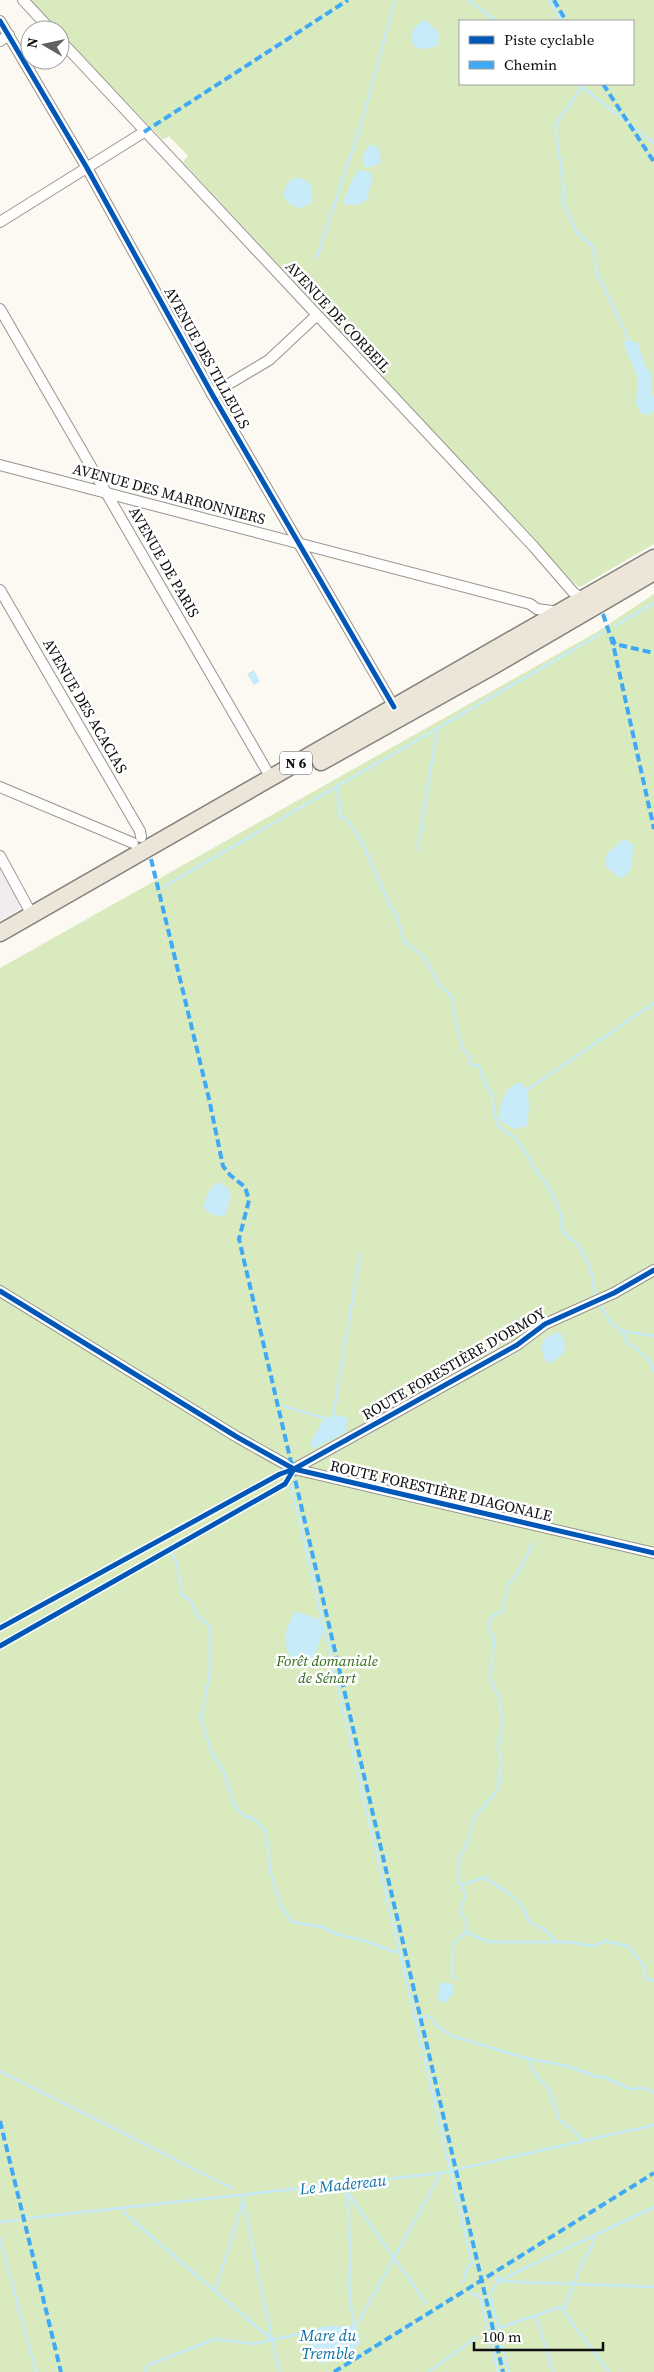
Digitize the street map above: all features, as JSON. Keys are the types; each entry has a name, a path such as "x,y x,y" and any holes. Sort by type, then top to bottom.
{"main road":[{"name":"N 6","path":"0,946 535,633 560,612 654,558"},
{"name":"N 6","path":"0,933 32,915 140,845 271,778 394,707 535,633 599,605 654,572"}],"street":[{"path":"23,0 42,20"},
{"name":"AVENUE DES TILLEULS","path":"0,21 5,38 86,168 212,394 394,707"},
{"name":"AVENUE DE CORBEIL","path":"70,51 582,600"},
{"path":"0,222 144,132"},
{"name":"AVENUE DE PARIS","path":"0,309 271,778"},
{"path":"212,394 269,360 316,316"},
{"name":"AVENUE DES MARRONNIERS","path":"0,465 538,609 560,612"},
{"name":"AVENUE DES ACACIAS","path":"0,590 140,831 140,845"},
{"path":"582,600 599,605"},
{"path":"532,606 535,633"},
{"path":"0,787 140,845"},
{"path":"0,856 32,915"},
{"name":"ROUTE FORESTIÈRE D'ORMOY","path":"294,1469 517,1345 545,1324 614,1293 654,1270"},
{"name":"ROUTE FORESTIÈRE DIAGONALE","path":"0,1291 237,1437 294,1469 654,1553"}],"shaded area":[{"path":"0,869 20,904 19,910 0,921"}],"green space":[{"path":"27,0 654,0 654,544 580,587 574,583 183,162 188,156 169,136 163,140 70,44 70,20 46,20"},
{"name":"Forêt domaniale de Sénart","path":"654,594 654,2372 0,2372 0,968 597,632"}],"water":[{"path":"422,21 427,21 439,33 438,45 424,49 411,43 413,29"},
{"path":"373,145 379,149 381,163 368,168 363,166 363,155 368,146"},
{"path":"357,170 370,172 373,181 369,188 368,199 360,204 347,205 343,201"},
{"path":"293,178 303,179 312,186 312,202 301,209 290,204 283,195 287,184"},
{"path":"629,340 638,343 645,365 651,374 654,410 650,415 640,413 636,403 638,378 623,342"},
{"path":"254,670 260,682 254,685 247,674"},
{"path":"624,839 634,845 630,871 621,879 605,866 607,853"},
{"path":"521,1082 528,1097 527,1126 514,1129 499,1121 500,1109 506,1092 515,1084"},
{"path":"218,1182 227,1187 231,1194 225,1216 208,1212 203,1207 209,1190"},
{"path":"555,1333 560,1333 565,1343 564,1353 550,1364 545,1360 541,1347 545,1338"},
{"path":"337,1415 348,1418 345,1433 313,1449 310,1443 324,1418"},
{"path":"295,1611 319,1619 324,1630 311,1661 295,1663 287,1649 286,1631"},
{"path":"447,1982 454,1986 453,1994 445,2003 438,2000 439,1984"},
{"name":"Mare du Tremble","path":"356,2326 361,2342 350,2353 324,2364 307,2358 311,2337 319,2327"}],"waterway":[{"path":"317,257 361,125 395,0"},
{"path":"468,0 495,20"},
{"path":"549,0 561,20"},
{"path":"579,85 654,143"},
{"path":"582,86 555,125 564,190 563,202 576,231 593,247 597,273 629,340"},
{"path":"615,626 654,603"},
{"path":"163,887 604,632"},
{"path":"418,849 437,729"},
{"path":"336,786 339,794 340,817 347,820 361,840 390,906 397,917 404,941 424,957 439,984 452,997 453,1010 463,1049 470,1057 471,1064 479,1066 486,1086 491,1092 497,1125 516,1139 533,1167 547,1184 562,1217 561,1227 567,1236 577,1243 591,1271 595,1294"},
{"path":"527,1090 654,1003"},
{"path":"333,1416 360,1254"},
{"path":"600,1305 612,1324 622,1331 627,1343 636,1348 651,1363 654,1371"},
{"path":"622,1331 654,1336"},
{"path":"283,1406 324,1418"},
{"path":"291,1486 472,2263 467,2268 463,2282"},
{"path":"466,1932 467,1923 460,1911 465,1896 462,1885 459,1884 459,1859 467,1844 474,1818 495,1793 499,1785 501,1757 498,1748 503,1720 500,1709 501,1701 490,1679 494,1640 488,1625 493,1615 502,1612 509,1584 521,1568 533,1543"},
{"path":"172,1554 179,1570 182,1595 191,1601 197,1615 210,1627 210,1672 201,1718 212,1754 223,1770 235,1807 245,1816 255,1820 266,1832 270,1870 280,1904 292,1922 322,1927 339,1935 400,1952"},
{"path":"462,1885 485,1877 523,1907 528,1921 544,1929 557,1942"},
{"path":"456,1979 452,1976 453,1945 466,1932 489,1942 569,1942 594,1946 605,1941 628,1946 644,1966 646,1979 654,1981"},
{"path":"415,2018 429,2016 438,2027 452,2036 529,2059 568,2066 597,2077 604,2077 630,2089 643,2088 654,2092"},
{"path":"529,2059 533,2071 549,2090 559,2120 584,2141"},
{"path":"0,2071 232,2188"},
{"name":"Le Madereau","path":"28,2218 441,2173 654,2125"},
{"path":"356,2326 441,2173"},
{"path":"345,2185 347,2192 426,2303"},
{"path":"347,2194 351,2261 349,2285 353,2326"},
{"path":"242,2196 279,2372"},
{"path":"215,2291 243,2202"},
{"path":"654,2207 498,2281 654,2287"},
{"path":"124,2209 124,2213 272,2340"},
{"name":"Le Madereau","path":"0,2222 19,2220"},
{"path":"563,2310 584,2259 591,2248 594,2236"},
{"path":"0,2239 36,2372"},
{"path":"497,2276 498,2281 490,2294 509,2372"},
{"path":"471,2293 480,2297 498,2372"},
{"path":"499,2328 560,2307 609,2372"},
{"path":"536,2315 553,2372"},
{"path":"145,2372 148,2365 215,2339 255,2344 303,2333 311,2337"},
{"path":"428,2372 477,2337"}],"marked path":[{"path":"144,132 348,0"},
{"path":"554,0 565,20"},
{"path":"604,85 654,162"},
{"path":"603,614 613,644 654,829"},
{"path":"612,637 615,644 654,653"},
{"path":"151,859 209,1099 223,1166 230,1175 245,1187 249,1200 239,1239 503,2372"},
{"path":"0,2121 61,2372"},
{"path":"334,2372 654,2173"}],"cycle path":[{"path":"0,21 87,168 212,394 394,707"},
{"path":"0,1628 280,1474 294,1469 517,1345 545,1324 614,1293 654,1270"},
{"path":"0,1291 237,1437 294,1469 654,1553"},
{"path":"0,1646 285,1484 294,1469"}]}
